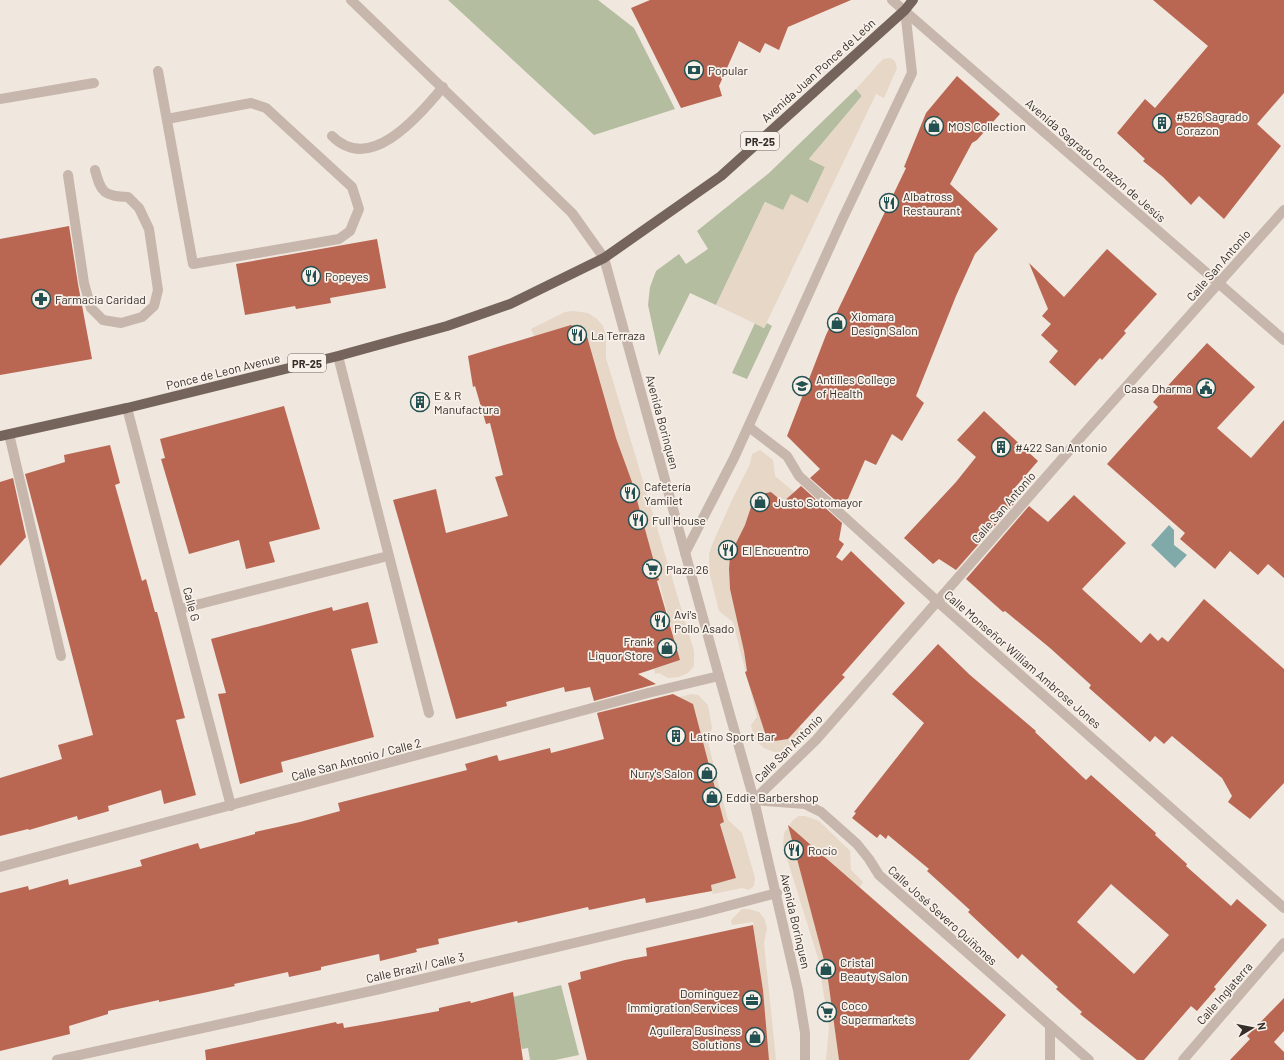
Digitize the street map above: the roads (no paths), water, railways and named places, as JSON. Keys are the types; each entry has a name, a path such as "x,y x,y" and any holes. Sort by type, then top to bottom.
{"main road":[{"name":"Avenida Juan Ponce de León","path":"604,258 721,176 905,10 914,0"},
{"name":"Ponce de Leon Avenue","path":"5,435 127,408 338,356 447,326 510,304 604,258"}],"street":[{"path":"351,0 443,87 572,213 604,258"},
{"name":"Avenida Sagrado Corazón de Jesús","path":"892,0 1284,340"},
{"path":"685,553 718,492 749,427 842,220 912,73 905,10"},
{"path":"158,71 193,264 338,239 350,231 359,209 352,187 266,108 251,103 167,119"},
{"path":"0,99 94,83"},
{"path":"332,136 340,144 353,149 377,145 402,131 443,87"},
{"path":"68,175 84,283 90,308 103,320 121,323 142,317 154,306 158,290 149,229 139,208 128,197 110,196 99,187 95,170"},
{"name":"Calle San Antonio","path":"754,800 816,740 1082,436 1220,284 1284,210"},
{"name":"Avenida Borinquen","path":"604,258 718,676 754,800 777,893 798,990 805,1033 806,1060"},
{"path":"338,356 429,713"},
{"name":"Calle G","path":"127,408 232,806"},
{"name":"Calle Monseñor William Ambrose Jones","path":"749,427 787,456 799,476 938,602 1284,908"},
{"path":"5,435 61,656"},
{"path":"180,609 388,556"},
{"name":"Calle San Antonio / Calle 2","path":"0,867 232,806 648,693 718,676"},
{"name":"Calle José Severo Quiñones","path":"754,800 805,804 821,812 857,844 879,875 1089,1060"},
{"name":"Calle Brazil / Calle 3","path":"57,1060 380,989 701,913 777,893"},
{"name":"Calle Inglaterra","path":"1183,1060 1284,943"},
{"path":"1050,1027 1050,1060"}],"water":[{"path":"1169,525 1174,530 1174,545 1187,555 1175,568 1151,545"}],"place":[{"name":"Popular","path":"694,70"},
{"name":"#526 Sagrado Corazon","path":"1162,123"},
{"name":"MOS Collection","path":"934,126"},
{"name":"Albatross Restaurant","path":"889,203"},
{"name":"Popeyes","path":"311,276"},
{"name":"Farmacia Caridad","path":"41,299"},
{"name":"Xiomara Design Salon","path":"837,323"},
{"name":"La Terraza","path":"577,335"},
{"name":"Antilles College of Health","path":"802,386"},
{"name":"Casa Dharma","path":"1206,388"},
{"name":"E & R Manufactura","path":"420,402"},
{"name":"#422 San Antonio","path":"1001,447"},
{"name":"Cafetería Yamilet","path":"630,493"},
{"name":"Justo Sotomayor","path":"760,502"},
{"name":"Full House","path":"638,520"},
{"name":"El Encuentro","path":"728,550"},
{"name":"Plaza 26","path":"652,569"},
{"name":"Avi's Pollo Asado","path":"660,621"},
{"name":"Frank Liquor Store","path":"667,648"},
{"name":"Latino Sport Bar","path":"676,736"},
{"name":"Nury's Salon","path":"707,773"},
{"name":"Eddie Barbershop","path":"712,797"},
{"name":"Rocío","path":"794,850"},
{"name":"Cristal Beauty Salon","path":"826,969"},
{"name":"Dominguez Immigration Services","path":"752,1000"},
{"name":"Coco Supermarkets","path":"827,1012"},
{"name":"Aguilera Business Solutions","path":"755,1037"}]}
